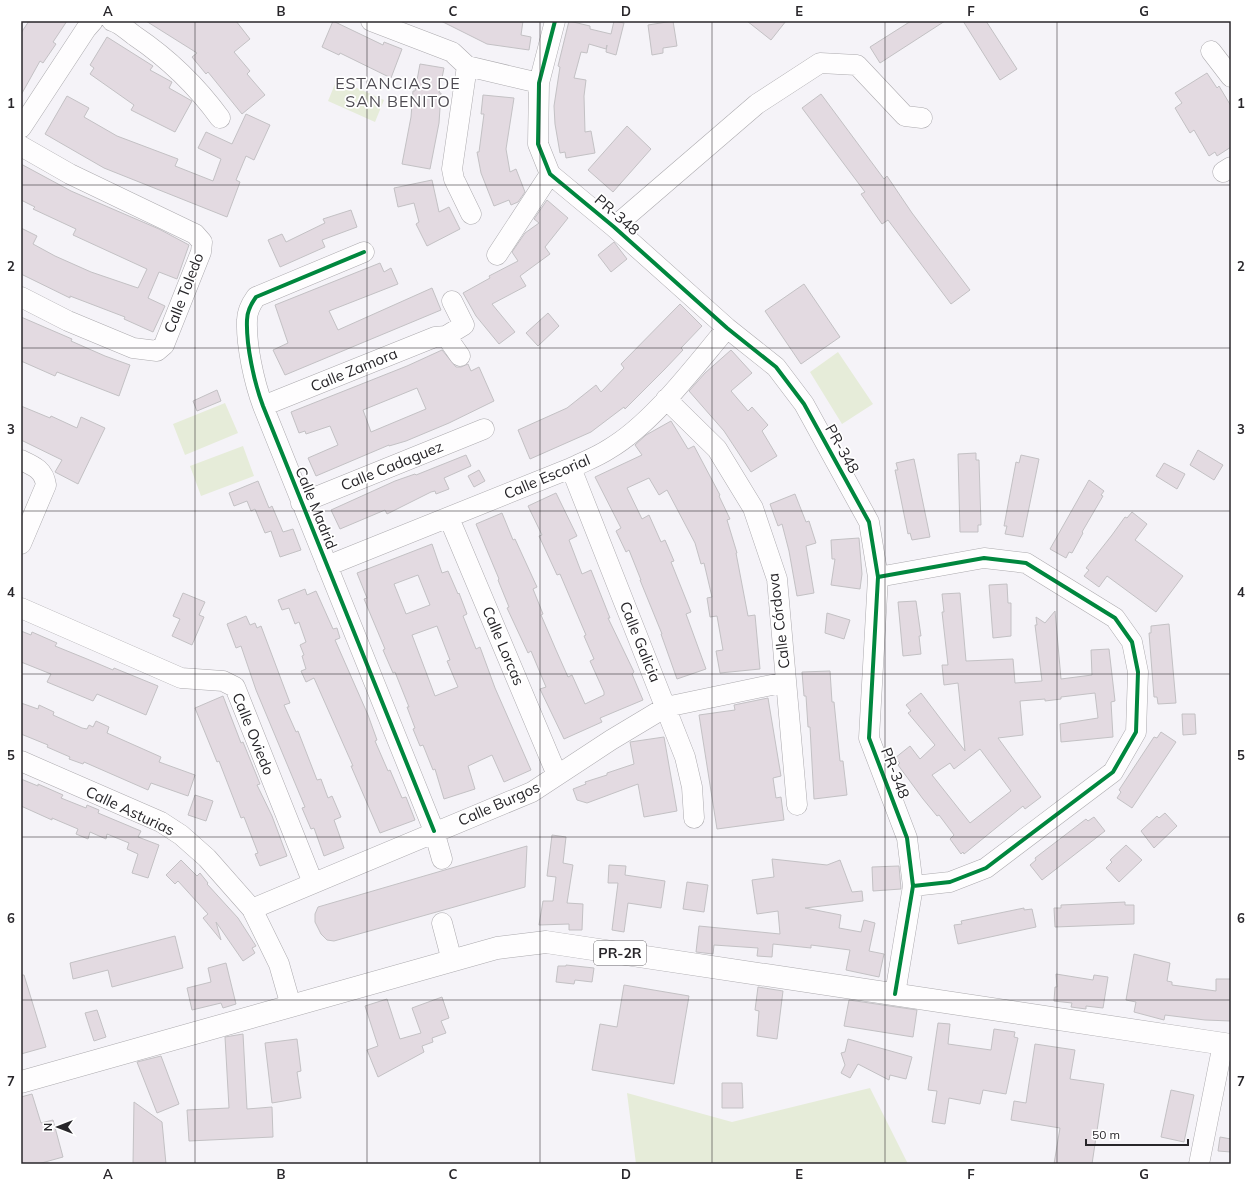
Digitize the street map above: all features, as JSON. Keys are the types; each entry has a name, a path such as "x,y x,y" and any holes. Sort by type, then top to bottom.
{"main road":[{"name":"PR-2R","path":"21,1082 497,948 546,942 1227,1045"}],"street":[{"path":"21,128 86,29 94,21"},
{"path":"112,21 143,41 178,69 205,97 220,118"},
{"path":"371,21 452,52 467,66 540,83"},
{"name":"PR-348","path":"555,21 540,83 538,144 550,174 614,227 727,328 776,367 804,404 869,522 878,577 869,738 907,838 913,886 895,994"},
{"path":"1211,51 1231,77"},
{"path":"614,227 757,104 820,63 858,65 905,116 922,118"},
{"path":"467,66 452,168 454,179 472,214"},
{"name":"Calle Toledo","path":"21,146 70,174 194,234 202,242 201,252 164,345 157,351 133,348 68,322 21,297"},
{"path":"497,255 550,174"},
{"name":"Calle Madrid","path":"364,252 256,297 251,304 247,320 252,370 262,406 434,832 442,859"},
{"name":"Calle Zamora","path":"262,406 435,337 446,336 464,325 452,301"},
{"name":"Calle Escorial","path":"327,566 571,468 610,449 632,432 666,399 727,328"},
{"path":"446,336 460,356"},
{"name":"Calle Córdova","path":"666,399 717,449 753,508 777,580 797,805"},
{"name":"Calle Cadaguez","path":"301,503 484,429"},
{"path":"21,460 37,467 45,476 46,485 21,544"},
{"name":"Calle Galicia","path":"571,468 685,757 692,787 694,818"},
{"name":"Calle Lorcas","path":"449,518 557,775"},
{"path":"878,577 984,558 1026,563 1115,618 1132,642 1138,672 1136,732 1113,772 986,868 950,882 913,886"},
{"name":"Calle Oviedo","path":"21,608 181,678 223,681 235,687 313,883"},
{"name":"Calle Burgos","path":"252,909 532,792 666,707 786,682"},
{"name":"Calle Asturias","path":"21,761 161,822 181,835 207,858 252,909 279,964 291,1006"},
{"path":"442,923 452,961"},
{"path":"1199,1164 1227,1045"}],"green space":[{"path":"337,79 384,100 375,122 328,101"},
{"path":"838,352 873,404 842,424 810,372"},
{"path":"225,403 238,433 185,455 173,424"},
{"path":"243,446 254,476 201,496 190,466"},
{"path":"870,1088 908,1164 636,1164 627,1093 732,1122"}],"building":[{"path":"29,21 67,21 53,42 56,44 43,63 40,61 21,95 21,33"},
{"path":"146,21 236,21 250,39 234,52 250,71 247,74 265,95 242,114 208,72 206,74 192,57 197,53"},
{"path":"333,21 383,45 384,42 402,49 391,78 340,53 339,55 322,47"},
{"path":"441,21 523,21 521,35 531,37 529,50 487,44"},
{"path":"569,21 590,26 590,29 611,34 614,21 624,23 616,55 606,52 607,45 606,49 589,44 587,53 581,52 574,78 586,80 584,96 585,132 591,131 595,153 566,158 565,152 560,153 555,124 554,106 560,67 558,66"},
{"path":"673,21 677,46 663,48 663,53 652,55 648,25"},
{"path":"747,21 786,21 771,40"},
{"path":"911,21 945,21 880,63 870,47"},
{"path":"963,21 986,21 1017,69 1000,80"},
{"path":"107,37 153,66 150,70 172,82 169,88 192,101 175,132 131,110 134,105 90,74 94,68 90,65"},
{"path":"420,64 444,68 439,93 441,93 439,123 430,169 402,164 411,117 413,91 415,91"},
{"path":"1207,73 1217,88 1219,86 1231,106 1231,147 1217,156 1215,152 1209,156 1194,130 1190,133 1175,108 1182,103 1175,93"},
{"path":"821,94 884,179 887,176 912,213 970,290 951,304 888,220 882,224 861,194 865,192 802,108"},
{"path":"483,95 514,98 506,149 510,172 516,169 525,192 518,202 511,205 509,200 494,206 481,173 477,152 479,152 484,114 481,114"},
{"path":"67,96 89,108 84,117 117,136 178,159 175,166 213,181 221,159 198,148 206,132 232,144 246,114 270,125 254,160 246,156 236,180 240,182 227,217 104,168 45,134"},
{"path":"627,126 651,149 613,192 588,170"},
{"path":"21,164 71,191 159,229 189,245 177,279 159,272 148,298 165,306 153,332 124,319 125,317 70,296 70,298 21,274 21,228 37,236 33,244 55,256 91,272 138,288 147,269 73,235 76,229 33,209 35,207 21,200"},
{"path":"432,180 439,212 449,207 460,229 427,246 416,224 419,222 414,203 398,207 394,188"},
{"path":"547,200 568,218 545,247 550,254 520,276 526,286 492,304 515,332 499,344 476,316 463,293 490,278 489,276 518,261 512,252 525,233 539,223 534,219"},
{"path":"351,210 357,227 322,240 325,247 280,267 268,240 282,234 286,242 325,223 323,219"},
{"path":"614,242 627,259 611,272 598,255"},
{"path":"380,263 384,272 391,268 398,284 329,311 338,330 432,288 441,310 285,375 273,350 288,343 275,305"},
{"path":"804,284 840,337 801,364 765,311"},
{"path":"680,304 702,326 681,348 683,350 664,370 625,409 624,407 591,432 530,459 518,430 567,408 596,385 601,392 624,368 621,364"},
{"path":"548,313 559,326 538,346 526,333"},
{"path":"21,317 72,339 71,341 105,356 130,365 119,396 57,372 55,376 21,361"},
{"path":"442,350 456,367 461,367 468,364 471,371 479,367 494,401 449,423 406,441 389,445 316,476 308,458 338,445 330,426 306,434 305,431 299,433 291,412 407,366","holes":["417,388 426,409 371,432 363,410"]},
{"path":"731,350 752,373 731,391 748,411 752,407 768,425 762,431 777,456 751,472 724,431 689,391 705,373"},
{"path":"217,390 221,401 197,411 193,401"},
{"path":"21,406 50,418 51,416 77,428 81,417 105,428 78,484 55,472 62,460 21,440"},
{"path":"671,421 688,449 694,446 720,495 719,496 730,519 727,520 737,553 748,616 755,615 760,669 720,673 716,651 723,650 717,616 710,617 707,598 712,597 704,563 701,564 695,543 667,490 659,495 649,478 627,488 642,519 649,515 661,542 665,540 674,561 671,562 691,612 686,614 706,669 677,679 662,634 629,550 626,552 616,531 621,528 595,477 642,455 635,445 646,435"},
{"path":"1198,450 1223,465 1214,480 1190,465"},
{"path":"976,453 976,460 979,460 981,525 978,525 978,532 960,532 958,454"},
{"path":"466,455 471,466 444,478 449,489 436,494 435,491 431,492 387,514 385,510 340,529 331,510 395,481 415,474 416,475"},
{"path":"1021,455 1039,459 1023,537 1005,534 1007,526 1004,526 1016,462 1019,463"},
{"path":"914,459 930,537 912,540 910,533 908,534 895,470 898,470 896,463"},
{"path":"1164,463 1185,474 1177,489 1156,476"},
{"path":"479,470 485,481 474,487 468,476"},
{"path":"1089,480 1104,491 1101,495 1103,496 1082,532 1083,533 1072,553 1069,552 1066,558 1050,549"},
{"path":"258,481 269,508 272,506 283,532 293,529 301,550 280,557 271,531 265,533 255,509 251,511 247,501 234,506 229,493"},
{"path":"556,493 577,536 569,540 582,574 591,570 610,618 608,618 634,672 632,674 643,700 600,718 602,722 564,739 540,689 546,687 531,651 528,653 507,608 509,607 498,580 499,579 476,524 502,513 513,540 515,539 537,587 533,589 543,614 541,615 556,650 568,677 572,675 585,704 604,695 604,692 590,661 594,659 584,636 586,635 560,574 557,575 539,536 542,535 528,506"},
{"path":"795,494 806,522 809,521 816,543 806,546 814,593 797,596 789,551 782,524 778,526 770,504"},
{"path":"1132,512 1147,524 1135,540 1183,576 1156,612 1107,576 1099,587 1084,576 1089,570 1086,568 1125,517 1127,518"},
{"path":"859,538 862,574 860,589 831,585 835,559 832,559 831,540"},
{"path":"432,544 442,573 448,571 458,594 459,593 467,614 463,616 476,649 480,647 495,688 531,770 504,782 492,755 468,766 475,789 444,799 435,769 433,770 423,745 420,746 413,729 415,728 407,707 409,707 395,672 393,673 383,650 385,649 364,599 367,598 357,573","holes":["418,575 430,605 406,614 394,584","437,626 450,660 447,661 458,687 435,696 412,635"]},
{"path":"1007,584 1008,603 1011,603 1011,636 993,638 989,585"},
{"path":"305,589 307,595 316,591 333,629 337,628 340,638 335,640 368,715 377,740 375,741 402,798 406,797 415,820 380,833 351,766 353,766 314,678 306,682 301,671 306,669 302,656 304,655 300,645 306,642 299,622 295,624 289,608 282,610 278,600"},
{"path":"183,593 205,602 199,615 204,617 192,645 172,636 180,619 173,616"},
{"path":"960,593 966,661 1013,659 1015,683 1042,681 1035,625 1037,625 1036,617 1045,623 1055,611 1061,679 1092,675 1091,650 1109,649 1115,701 1111,702 1113,737 1061,742 1060,724 1098,718 1095,693 1061,697 1061,699 1045,701 1045,699 1020,701 1023,735 998,738 1041,797 1025,809 1023,806 964,854 963,852 961,854 950,839 954,835 939,815 937,816 923,799 898,765 900,763 895,758 910,746 920,759 935,745 908,713 911,711 906,705 921,693 965,751 958,683 944,685 942,665 948,665 942,612 944,612 942,594","holes":["980,749 1011,791 970,823 932,775 950,763 954,769"]},
{"path":"916,601 921,636 919,636 921,654 903,656 898,602"},
{"path":"827,613 850,620 844,639 825,633"},
{"path":"246,616 250,625 255,623 257,628 261,626 290,703 284,705 296,732 298,731 317,780 321,779 328,798 332,796 341,817 334,820 344,848 324,856 314,828 311,829 302,808 305,807 256,690 241,646 236,648 227,624"},
{"path":"1169,624 1176,703 1158,704 1157,697 1154,697 1149,633 1151,633 1151,626"},
{"path":"21,631 31,635 32,632 57,643 55,646 113,670 114,668 158,686 146,715 97,694 93,701 47,682 51,674 21,662"},
{"path":"830,671 832,702 834,702 840,761 843,761 847,795 814,799 810,727 808,727 806,696 804,696 802,672"},
{"path":"223,696 241,743 243,742 260,784 257,785 272,816 287,856 260,866 255,854 258,853 244,817 241,818 219,761 217,762 195,708"},
{"path":"768,698 781,776 773,778 776,798 781,797 784,820 717,829 699,715 735,710 734,705"},
{"path":"21,703 38,709 39,705 54,712 53,715 82,728 87,729 89,725 93,727 96,721 109,727 107,733 161,757 159,762 195,775 188,796 151,783 148,790 84,762 83,764 69,759 70,757 47,747 48,745 21,734"},
{"path":"1182,714 1195,714 1196,734 1183,735"},
{"path":"1161,732 1176,742 1132,808 1117,798 1121,792 1119,790 1154,737 1157,738"},
{"path":"664,737 677,811 644,817 638,784 587,803 577,800 573,789 586,784 585,782 634,764 630,742"},
{"path":"21,779 38,786 38,784 63,795 61,798 86,808 87,805 99,810 98,813 141,831 138,837 159,845 148,878 132,873 138,854 127,849 129,843 107,834 106,839 90,832 88,839 76,834 78,829 52,818 52,820 21,806"},
{"path":"195,795 213,801 206,821 188,815"},
{"path":"1165,813 1177,826 1154,848 1141,831 1157,816 1159,818"},
{"path":"1094,817 1105,831 1042,880 1030,865 1036,860 1035,858 1086,819 1088,821"},
{"path":"552,835 566,837 563,863 573,865 567,903 583,904 582,930 569,930 569,924 539,925 543,901 553,901 556,877 547,876"},
{"path":"1126,845 1142,860 1119,882 1106,868 1112,862 1110,860"},
{"path":"527,846 525,887 334,941 327,940 321,934 315,922 315,914 318,907"},
{"path":"772,859 827,865 840,860 852,892 862,891 863,901 805,908 841,915 839,928 861,932 864,920 875,923 869,951 884,954 879,977 846,970 850,950 811,945 811,948 773,944 772,957 757,956 758,948 714,945 713,954 696,952 699,926 780,934 778,911 757,914 752,880 774,877"},
{"path":"181,860 197,876 200,873 208,883 207,884 238,918 256,946 252,948 255,953 243,961 216,922 221,940 203,918 208,914 178,881 175,884 166,875"},
{"path":"609,865 626,866 625,875 665,881 661,908 628,903 624,932 612,930 618,883 608,883"},
{"path":"899,866 901,889 873,891 872,867"},
{"path":"687,882 708,885 704,912 683,909"},
{"path":"1125,902 1125,905 1134,905 1134,924 1055,927 1054,908 1061,908 1061,905"},
{"path":"1024,908 1024,910 1032,909 1036,927 958,944 954,925 962,924 961,921"},
{"path":"175,936 183,968 112,987 108,970 73,979 70,963"},
{"path":"1134,954 1170,963 1167,981 1172,982 1172,985 1216,991 1216,979 1231,979 1231,1021 1205,1020 1165,1015 1164,1020 1134,1012 1136,1002 1126,1000"},
{"path":"226,963 236,1004 223,1008 221,1003 192,1010 187,988 211,982 208,968"},
{"path":"566,965 594,968 592,982 575,980 574,984 556,982 558,966"},
{"path":"1056,974 1093,980 1094,975 1108,977 1103,1008 1086,1006 1086,1009 1071,1007 1072,1003 1054,1001 1055,987 1057,987"},
{"path":"21,975 24,975 46,1047 21,1054"},
{"path":"624,985 689,996 674,1084 592,1070 600,1024 617,1027"},
{"path":"758,987 783,991 777,1039 757,1036 759,1011 755,1010"},
{"path":"442,997 449,1018 441,1021 446,1033 432,1038 433,1042 422,1046 424,1052 378,1077 367,1050 378,1046 365,1006 387,999 400,1039 421,1033 412,1008"},
{"path":"849,1000 917,1010 913,1037 844,1026"},
{"path":"97,1010 106,1037 94,1041 85,1013"},
{"path":"938,1023 950,1024 948,1044 991,1050 994,1029 1015,1032 1014,1037 1018,1038 1006,1094 983,1090 980,1104 949,1098 945,1124 932,1122 937,1091 928,1090"},
{"path":"243,1034 247,1109 272,1107 273,1137 189,1141 187,1110 229,1108 225,1037"},
{"path":"297,1039 301,1071 297,1072 301,1098 272,1103 265,1043"},
{"path":"848,1039 912,1057 906,1079 890,1075 889,1080 858,1064 850,1078 841,1073 845,1065 841,1053 845,1052"},
{"path":"1035,1044 1075,1050 1070,1079 1104,1084 1092,1164 1054,1164 1060,1128 1011,1120 1014,1101 1026,1103"},
{"path":"161,1056 179,1104 157,1113 137,1062"},
{"path":"722,1083 742,1083 743,1108 722,1108"},
{"path":"1171,1090 1194,1095 1184,1142 1161,1137"},
{"path":"32,1094 41,1123 53,1120 63,1157 38,1164 21,1164 21,1097"},
{"path":"134,1102 162,1122 166,1164 133,1164"},
{"path":"1220,1137 1231,1139 1231,1152 1218,1151"}],"cycle path":[{"path":"555,21 539,83 538,144 550,174 614,227 727,328 776,367 804,404 869,522 878,577 869,738 907,838 913,886 895,994"},
{"path":"364,252 256,297 251,305 247,320 249,352 263,406 434,831"},
{"path":"878,577 984,558 1026,563 1115,618 1132,642 1138,672 1136,732 1113,772 986,868 950,882 913,886"}],"district":[{"name":"ESTANCIAS DE SAN BENITO","path":"398,92"}]}
